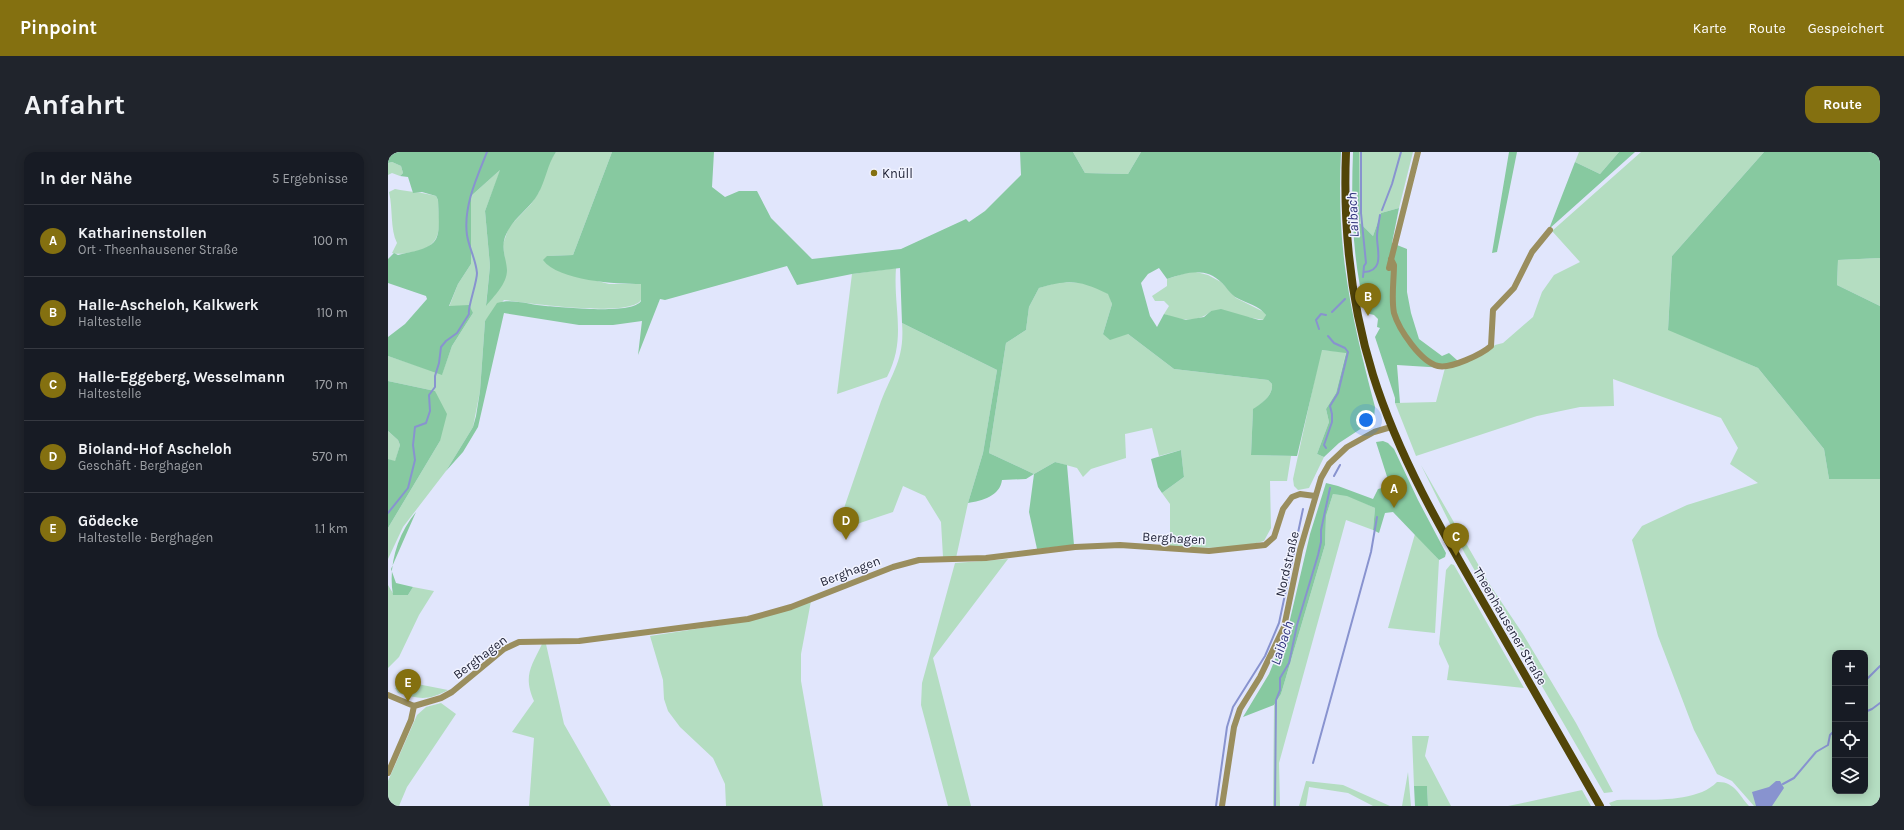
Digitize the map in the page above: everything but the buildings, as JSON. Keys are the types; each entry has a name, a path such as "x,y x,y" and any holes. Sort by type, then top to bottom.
{"main road":[{"name":"Theenhausener Straße","path":"1346,152 1345,182 1350,266 1364,340 1373,374 1391,426 1408,465 1456,556 1600,806"}],"street":[{"path":"1389,268 1418,152"},
{"path":"1391,259 1394,265 1393,306 1398,322 1418,351 1433,364 1446,366 1475,356 1492,346 1493,310 1514,288 1532,252 1550,230"},
{"name":"Nordstraße","path":"1222,806 1234,727 1240,710 1260,678 1284,628 1300,550 1315,496 1329,464 1347,447 1374,432 1391,426"},
{"name":"Berghagen","path":"414,706 441,698 452,692 504,649 519,642 578,641 748,619 792,607 893,567 919,560 986,558 1075,547 1120,545 1209,551 1251,548 1265,545 1274,537 1283,509 1292,496 1300,494 1315,496"},
{"path":"388,695 414,706 411,720 388,773"}],"green space":[{"path":"388,152 556,152 538,194 508,230 504,241 507,270 505,280 500,290 486,306 490,266 485,211 500,170 471,196 471,264 458,284 449,306 469,305 473,313 452,346 442,375 388,356 388,337 405,324 427,299 426,296 388,283 388,259 394,253 398,255 412,252 431,245 438,234 439,225 438,200 436,196 422,192 413,193 408,177 400,176 403,173 401,166 392,162 388,163"},
{"path":"556,152 612,152 573,255 547,256 559,271 609,284 641,284 641,300 633,305 618,308 599,309 554,306 504,300 485,321 480,391 473,427 446,471 403,527 388,559 388,528 440,441 435,391 388,381 388,356 442,374 452,346 473,313 449,307 458,284 471,264 471,196 501,169 485,211 490,266 486,305 505,260 503,244 509,227 531,204 539,192 549,162"},
{"path":"612,152 714,152 712,187 725,197 739,191 757,191 771,218 812,259 901,249 966,219 969,222 985,211 1021,175 1020,152 1073,152 1085,173 1128,174 1141,152 1341,152 1340,210 1345,267 1354,320 1375,407 1374,418 1365,426 1339,443 1324,457 1317,454 1329,422 1326,409 1336,393 1346,353 1322,350 1297,456 1251,455 1253,409 1269,396 1272,384 1268,380 1174,369 1128,334 1110,340 1103,334 1112,304 1108,294 1090,286 1074,282 1058,283 1039,288 1029,307 1026,330 1006,343 989,453 1034,474 1026,479 1002,480 1001,486 990,497 968,503 983,453 997,370 902,323 900,268 852,274 797,285 787,266 665,300 660,299 638,355 642,321 613,325 579,325 504,313 478,427 463,452 446,471 473,427 480,391 485,321 497,303 515,301 546,306 581,309 611,309 625,308 635,305 641,301 641,284 603,282 574,277 561,273 543,260 547,256 573,255","holes":["1159,268 1167,279 1195,272 1209,274 1222,283 1235,297 1257,307 1266,315 1263,320 1259,320 1221,309 1211,311 1204,317 1186,320 1164,314 1157,327 1150,316 1141,283 1148,274"]},
{"path":"1073,152 1141,152 1128,174 1085,173"},
{"path":"1353,152 1359,152 1360,223 1373,236 1381,213 1399,208 1392,243 1407,249 1407,292 1411,313 1419,339 1442,356 1449,353 1458,361 1445,368 1397,365 1400,403 1395,403 1395,398 1375,337 1380,328 1377,327 1378,319 1374,315 1366,313 1361,293 1355,253 1352,192"},
{"path":"1359,152 1413,152 1399,208 1381,213 1373,236 1360,223"},
{"path":"1509,152 1517,152 1497,252 1492,253"},
{"path":"1579,152 1619,152 1600,174 1575,162"},
{"path":"1619,152 1635,152 1549,229 1575,162 1600,174"},
{"path":"1641,152 1764,152 1672,256 1668,329 1758,368 1824,449 1829,479 1880,479 1880,806 1754,806 1732,781 1717,774 1694,730 1658,636 1632,540 1642,526 1687,505 1758,483 1730,464 1738,448 1721,418 1613,379 1614,406 1580,407 1537,416 1416,456 1395,403 1436,402 1445,368 1489,350 1495,345 1503,343 1533,317 1542,292 1554,275 1580,262 1552,231"},
{"path":"1764,152 1880,152 1880,258 1838,260 1837,285 1880,306 1880,479 1829,479 1824,449 1758,368 1668,330 1672,256"},
{"path":"392,162 401,166 403,173 400,176 392,173 388,175 388,163"},
{"path":"395,189 436,196 438,200 439,226 438,233 431,245 413,252 402,254 392,253 397,243 392,225 389,192"},
{"path":"1880,258 1880,306 1837,285 1838,260"},
{"path":"896,268 898,336 893,363 887,377 837,394 852,274"},
{"path":"1192,271 1208,275 1221,282 1236,298 1264,312 1266,315 1264,320 1211,311 1200,318 1189,320 1164,314 1169,306 1164,301 1155,301 1152,296 1167,286 1167,279"},
{"path":"1059,282 1087,283 1109,294 1112,304 1103,334 1128,334 1174,369 1268,380 1272,384 1269,396 1253,410 1251,455 1291,456 1287,481 1270,481 1271,528 1264,541 1229,547 1205,548 1170,546 1170,504 1162,493 1184,477 1181,450 1159,456 1152,428 1125,434 1126,458 1091,469 1083,477 1077,468 1055,462 1034,474 989,453 1006,343 1026,330 1029,307 1039,288"},
{"path":"902,323 997,370 983,453 968,503 956,558 943,557 941,522 925,496 903,486 893,512 839,530 838,525 874,422 899,357"},
{"path":"1321,350 1346,352 1336,393 1326,409 1329,422 1317,454 1324,457 1309,488 1298,490 1294,486 1293,479"},
{"path":"388,381 435,391 447,414 440,441 388,528 388,459 395,461 400,445 398,440 388,431"},
{"path":"388,431 398,440 400,445 395,462 388,459"},
{"path":"1383,441 1388,443 1394,449 1418,500 1446,553 1445,557 1439,560 1393,512 1385,513 1379,533 1373,530 1375,508 1347,496 1333,494 1326,516 1325,545 1281,694 1274,705 1243,717 1269,674 1288,628 1310,534 1326,483 1373,499 1378,489 1390,486 1376,442"},
{"path":"1181,450 1184,477 1162,493 1158,487 1151,459"},
{"path":"1055,462 1067,465 1074,545 1037,549 1029,512 1034,474"},
{"path":"1421,465 1490,585 1523,634 1576,723 1613,792 1604,793 1464,552"},
{"path":"1333,494 1347,495 1375,508 1373,530 1346,520 1279,763 1280,806 1273,806 1274,705 1281,694 1325,545 1326,516"},
{"path":"416,512 393,565 399,541 409,521"},
{"path":"1415,534 1439,560 1435,633 1388,628"},
{"path":"1008,559 933,658 971,806 948,806 921,705 922,683 955,563"},
{"path":"1451,564 1454,565 1524,688 1447,680 1449,666 1439,644 1446,570"},
{"path":"392,572 396,583 413,587 408,595 393,595"},
{"path":"388,585 394,595 408,595 413,587 434,591 419,615 399,657 388,668"},
{"path":"811,601 801,654 801,681 823,806 726,806 725,784 713,758 680,727 668,711 664,699 663,680 650,636 748,621"},
{"path":"542,644 546,644 564,724 611,806 529,806 534,738 512,732 534,701 529,685 529,678 532,666"},
{"path":"407,682 448,690 435,696 423,698 398,693 395,688"},
{"path":"441,703 456,714 407,787 399,806 388,806 388,781 417,715 426,707"},
{"path":"1412,736 1429,736 1425,756 1451,806 1428,806 1427,786 1414,786"},
{"path":"1408,772 1411,806 1402,806"},
{"path":"1306,781 1343,785 1390,806 1373,806 1348,793 1309,787 1306,806 1299,806"},
{"path":"1717,782 1723,782 1732,786 1749,806 1611,806 1609,803 1617,800 1656,800 1684,797 1697,794 1708,789"},
{"path":"1414,786 1427,786 1428,806 1415,806"},
{"path":"1582,790 1591,806 1508,806 1518,804"}],"water":[{"path":"1776,781 1780,781 1784,788 1772,806 1756,806 1752,792 1769,787"}],"waterway":[{"path":"388,513 408,488 415,460 413,445 415,427 426,423 430,411 429,395 435,387 435,376 439,363 441,347 446,341 457,333 469,314 469,307 477,273 467,235 467,214 472,192 487,152"},
{"name":"Laibach","path":"1361,152 1361,213 1366,263 1364,266 1363,277"},
{"path":"1382,210 1392,184 1401,152"},
{"path":"1364,272 1371,271 1377,264 1377,234 1380,215"},
{"name":"Laibach","path":"1332,312 1345,299"},
{"name":"Laibach","path":"1319,329 1316,320 1321,314 1326,315"},
{"name":"Laibach","path":"1326,448 1324,445 1332,422 1330,406 1338,393 1348,352 1345,348 1334,343 1328,336"},
{"name":"Laibach","path":"1334,476 1340,465"},
{"name":"Laibach","path":"1275,806 1276,700 1280,690 1280,678 1289,663 1297,625 1318,555 1321,542 1321,530 1330,488"},
{"path":"1216,806 1227,727 1233,707 1265,656 1279,623 1303,509"},
{"path":"1313,763 1371,552 1377,517"},
{"path":"1868,678 1880,666"},
{"path":"1868,711 1880,703"},
{"path":"1783,784 1794,778 1816,752 1828,745 1830,735 1832,733"}],"place":[{"name":"Knüll","path":"874,173"},
{"name":"Halle-Ascheloh, Kalkwerk","path":"1368,316"},
{"name":"Katharinenstollen","path":"1394,508"},
{"name":"Bioland-Hof Ascheloh","path":"846,540"},
{"name":"Halle-Eggeberg, Wesselmann","path":"1456,556"},
{"name":"Gödecke","path":"408,702"}]}
